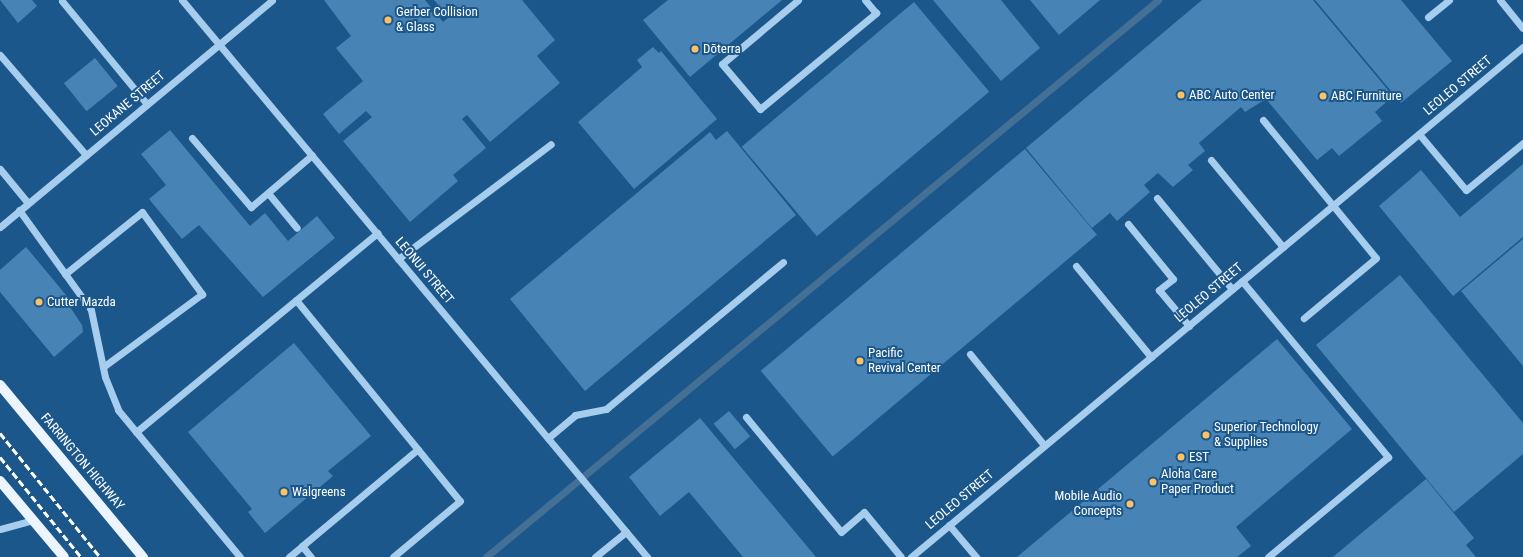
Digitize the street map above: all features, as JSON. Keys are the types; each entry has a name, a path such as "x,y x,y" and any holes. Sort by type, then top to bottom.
{"main road":[{"name":"FARRINGTON HIGHWAY","path":"0,384 143,557"},
{"path":"0,481 64,557"}],"street":[{"name":"LEONUI STREET","path":"182,0 647,557"},
{"name":"LEOKANE STREET","path":"0,227 272,0"},
{"path":"798,0 722,64 760,110 876,13 865,0"},
{"path":"1428,18 1448,0"},
{"path":"1500,0 1523,28"},
{"path":"62,1 147,104"},
{"name":"LEOLEO STREET","path":"910,557 1523,47"},
{"path":"0,54 86,155"},
{"path":"1263,120 1376,258 1304,318"},
{"path":"1419,134 1466,190 1523,143"},
{"path":"192,138 251,207 312,155"},
{"path":"398,259 551,144"},
{"path":"1211,160 1283,247"},
{"path":"0,169 28,203"},
{"path":"268,193 297,228"},
{"path":"1157,198 1232,289"},
{"path":"19,210 91,310 110,395 136,432 240,557"},
{"path":"65,274 142,212 202,294 103,367"},
{"path":"1128,224 1173,279 1159,290 1189,326"},
{"path":"136,432 377,233"},
{"path":"548,438 575,414 606,409 783,262"},
{"path":"1076,266 1151,357"},
{"path":"1242,281 1388,457 1268,557"},
{"path":"296,300 460,501 393,557"},
{"path":"970,354 1044,445"},
{"path":"746,416 841,532 864,512 901,557"},
{"path":"289,557 418,449"},
{"path":"0,529 32,520"},
{"path":"950,525 976,557"},
{"path":"595,557 626,532"},
{"path":"302,546 311,557"}],"building":[{"path":"0,0 32,0 37,6 18,23"},
{"path":"324,0 425,0 443,22 449,17 434,0 522,0 555,40 537,56 560,83 490,142 467,115 462,119 486,148 453,175 458,181 410,222 343,141 372,117 366,111 339,134 323,114 363,81 336,48 351,36"},
{"name":"Dōterra","path":"668,0 782,0 690,77 643,20"},
{"path":"933,0 1001,0 1040,48 1001,81"},
{"path":"1030,0 1100,0 1059,35"},
{"path":"1202,0 1313,0 1393,96 1375,112 1382,121 1339,156 1332,148 1317,160 1266,99 1245,112 1241,107 1199,143 1205,151 1188,165 1193,170 1173,187 1158,173 1144,185 1150,192 1117,221 1110,213 1092,228 1026,148"},
{"path":"1315,0 1401,0 1452,61 1401,103"},
{"path":"914,2 989,92 817,236 742,147"},
{"path":"653,47 659,53 661,51 717,119 634,189 578,122 642,67 637,60"},
{"path":"95,58 118,86 87,111 64,83"},
{"path":"170,130 250,226 265,213 288,241 317,216 335,238 263,297 199,225 182,239 149,199 166,185 141,154"},
{"path":"727,131 796,215 585,391 510,299 710,132 716,140"},
{"path":"1025,149 1097,235 833,457 761,371"},
{"path":"1523,164 1523,237 1453,296 1379,206 1421,170 1460,217"},
{"path":"1523,239 1523,366 1461,291"},
{"name":"Cutter Mazda","path":"26,247 71,301 68,304 82,325 83,332 54,357 0,292 0,270"},
{"path":"1400,275 1523,423 1523,454 1454,512 1316,345"},
{"path":"1277,339 1352,429 1236,527 1251,546 1237,557 1017,557"},
{"name":"Walgreens","path":"294,343 371,436 328,471 333,476 265,533 248,512 252,509 188,432"},
{"path":"729,411 750,436 735,449 714,424"},
{"path":"700,418 816,557 743,557 689,492 660,516 629,477"},
{"path":"1426,479 1474,538 1466,545 1476,557 1333,557"}],"waterway":[{"path":"486,557 1158,0"}],"railway":[{"path":"0,433 100,557"},
{"path":"0,457 81,557"}],"place":[{"name":"Gerber Collision & Glass","path":"388,20"},
{"name":"Dōterra","path":"695,49"},
{"name":"ABC Auto Center","path":"1181,95"},
{"name":"ABC Furniture","path":"1323,96"},
{"name":"Cutter Mazda","path":"39,302"},
{"name":"Pacific Revival Center","path":"860,361"},
{"name":"Superior Technology & Supplies","path":"1206,435"},
{"name":"EST","path":"1181,457"},
{"name":"Aloha Care Paper Product","path":"1153,482"},
{"name":"Walgreens","path":"284,492"},
{"name":"Mobile Audio Concepts","path":"1130,504"}]}
